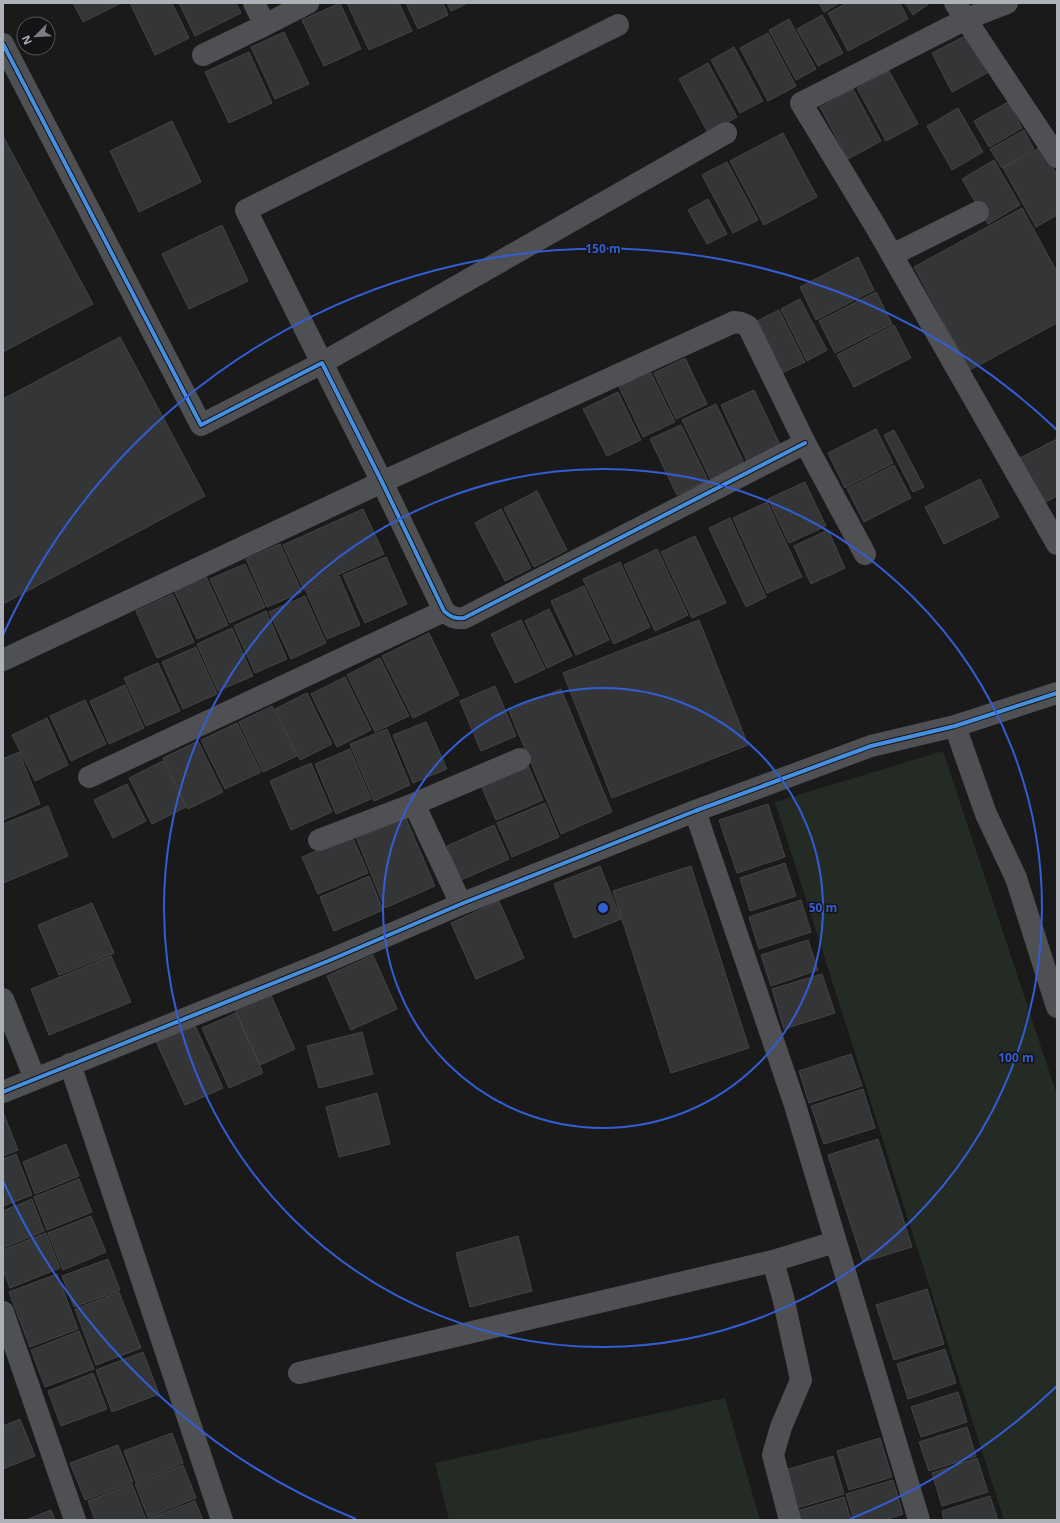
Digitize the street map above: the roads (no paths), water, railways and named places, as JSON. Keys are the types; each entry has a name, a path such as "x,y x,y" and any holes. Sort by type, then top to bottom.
{"street":[{"path":"254,3 265,25"},
{"path":"203,55 308,3"},
{"path":"1007,3 961,11 801,103 1050,516 1057,544"},
{"path":"961,11 1057,157"},
{"path":"618,25 246,210 382,482 444,611 456,619 464,618 805,443"},
{"path":"3,44 201,425 322,363 726,133"},
{"path":"892,254 978,212"},
{"path":"3,660 382,482 734,322 748,326 805,443 865,554"},
{"path":"89,777 444,611"},
{"path":"3,1092 328,961 461,904 695,811 871,746 955,726 1057,693"},
{"path":"955,726 986,814 1016,878 1057,1007"},
{"path":"319,840 414,804 520,759"},
{"path":"414,804 461,904"},
{"path":"695,811 796,1105 919,1520"},
{"path":"3,999 35,1079"},
{"path":"70,1064 222,1520"},
{"path":"299,1373 773,1261 836,1242"},
{"path":"773,1261 783,1297 801,1380 781,1427 773,1455 790,1520"},
{"path":"3,1312 75,1520"}]}
